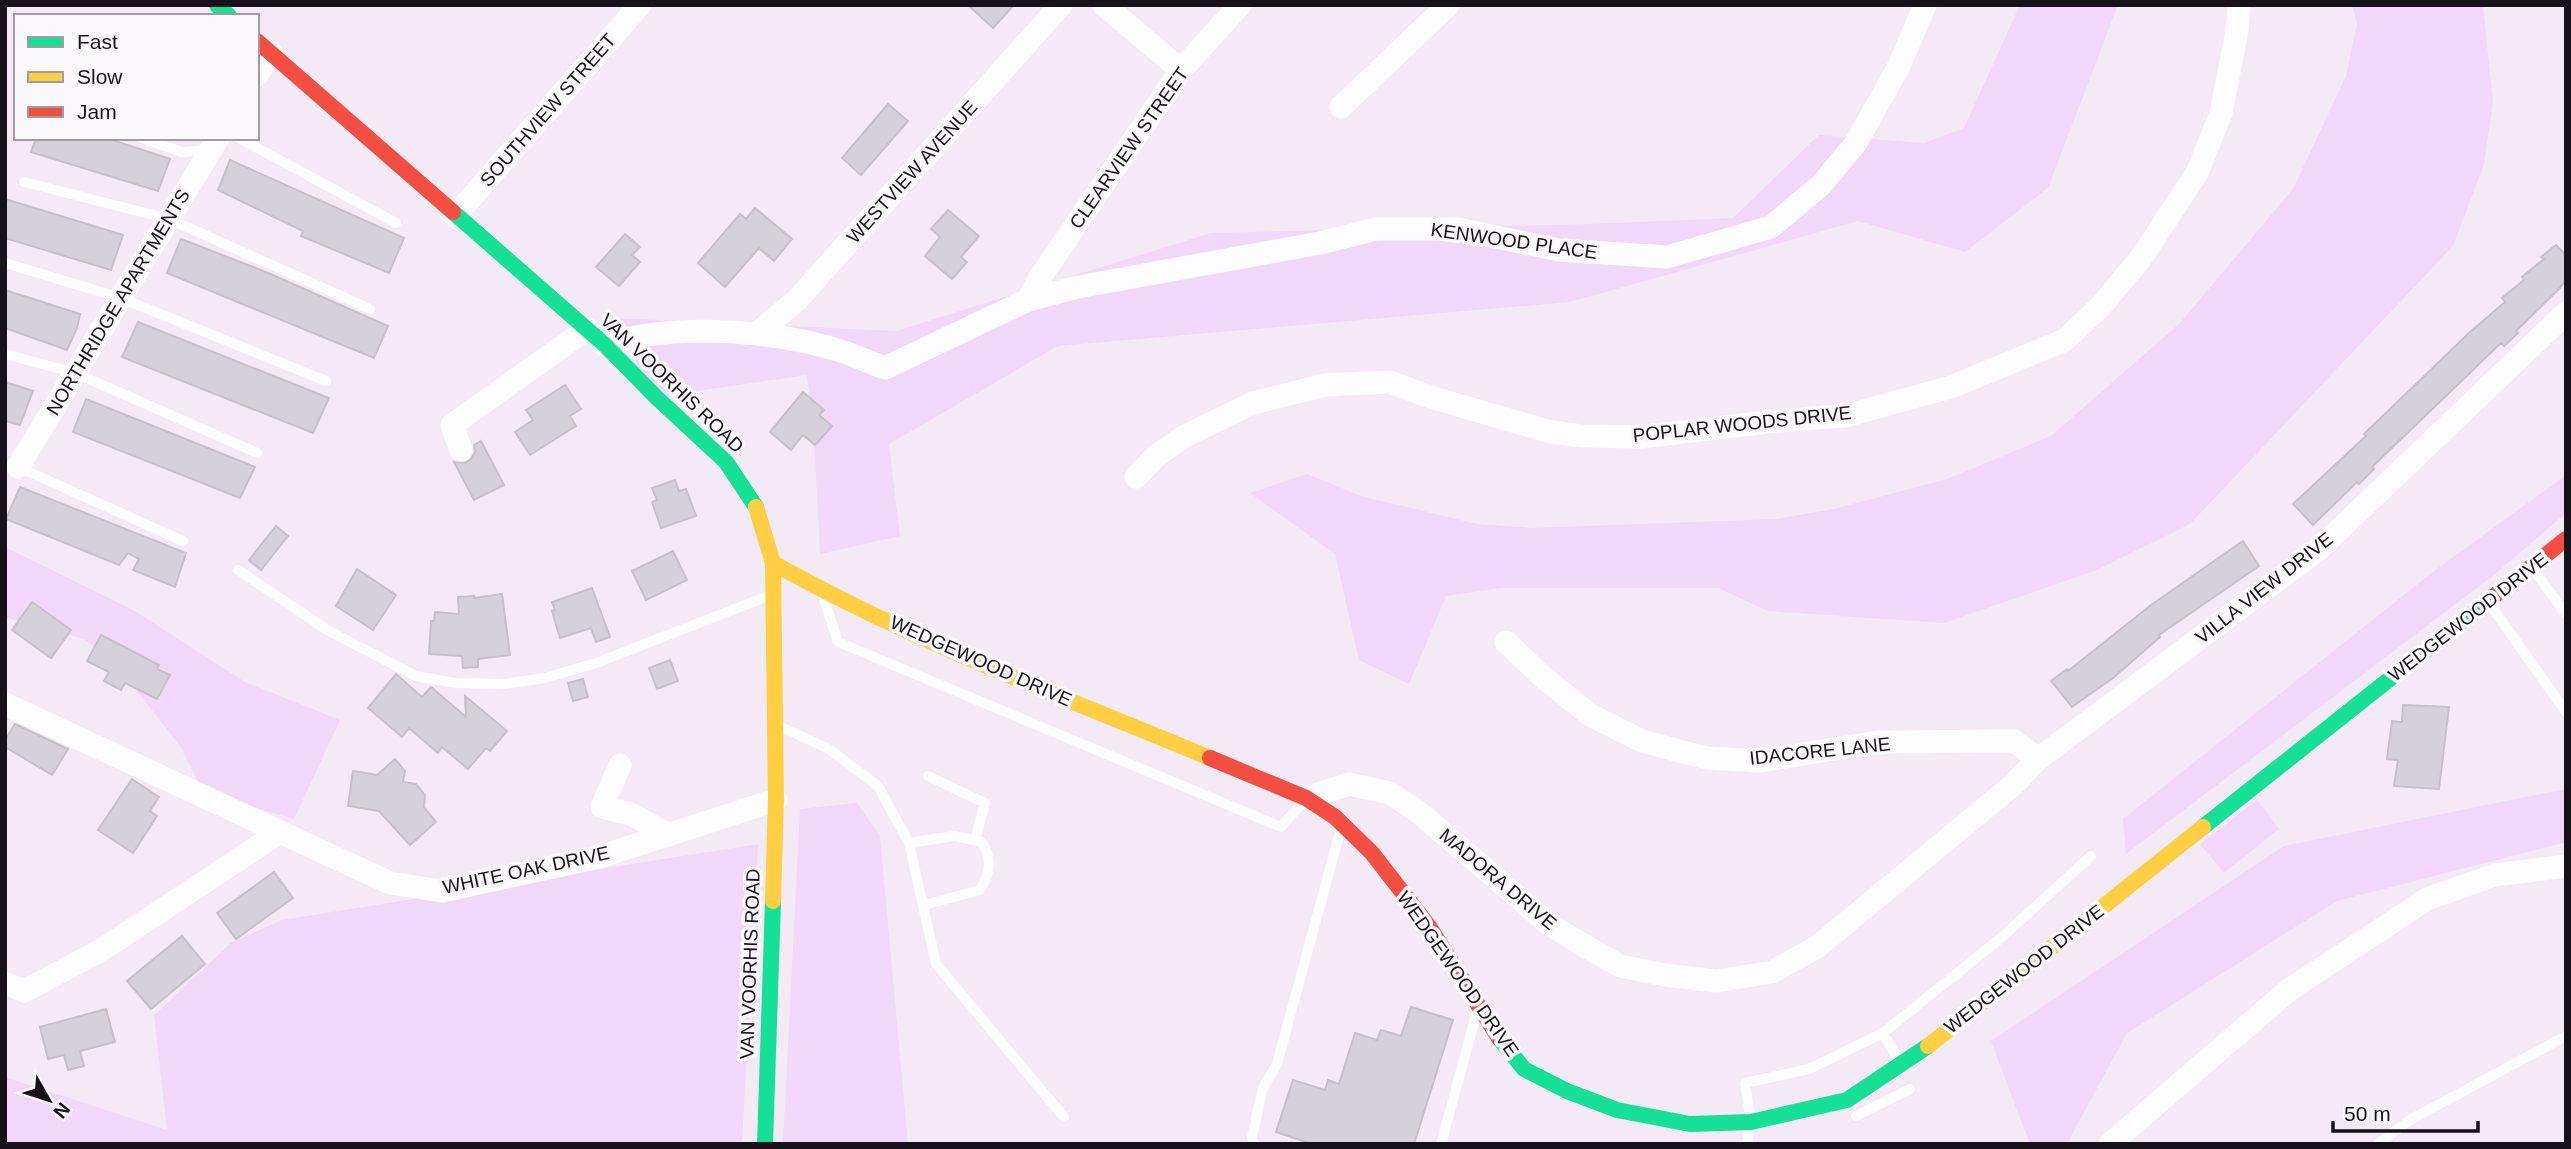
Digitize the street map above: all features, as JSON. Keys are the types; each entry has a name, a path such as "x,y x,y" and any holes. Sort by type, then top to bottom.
{"street":[{"name":"SOUTHVIEW STREET","path":"455,216 640,5"},
{"name":"WESTVIEW AVENUE","path":"758,333 797,300 1061,5"},
{"path":"1104,5 1181,70"},
{"name":"CLEARVIEW STREET","path":"1028,300 1039,279 1181,70 1240,5"},
{"path":"1340,107 1448,5"},
{"name":"KENWOOD PLACE","path":"605,345 648,333 758,333 849,354 885,368 1028,300 1079,287 1320,243 1376,229 1458,229 1559,250 1667,257 1771,227 1821,185 1856,143 1899,65 1925,5"},
{"name":"POPLAR WOODS DRIVE","path":"1136,477 1156,456 1175,443 1230,414 1253,403 1325,384 1390,382 1430,397 1551,432 1582,436 1641,437 1845,416 1951,387 2064,340 2101,306 2141,258 2197,173 2221,113 2239,5"},
{"name":"VAN VOORHIS ROAD","path":"264,47 605,345 726,462 755,503 773,563 776,725 765,1144"},
{"path":"259,67 264,47"},
{"name":"NORTHRIDGE APARTMENTS","path":"12,466 75,373 215,144"},
{"name":"VILLA VIEW DRIVE","path":"2038,759 2319,549 2566,313"},
{"path":"461,450 452,425 587,329"},
{"name":"WEDGEWOOD DRIVE","path":"773,563 821,590 961,654 1306,799 1342,824 1371,853 1430,928 1504,1046 1524,1069 1567,1091 1617,1110 1690,1124 1751,1122 1847,1100 1902,1065 2566,539"},
{"name":"IDACORE LANE","path":"1506,642 1544,678 1590,715 1642,741 1706,758 1760,761 1878,742 2014,741 2038,759"},
{"name":"WHITE OAK DRIVE","path":"5,704 390,883 442,891 599,857 776,800"},
{"name":"MADORA DRIVE","path":"1306,799 1349,784 1390,793 1421,814 1549,924 1585,946 1620,966 1716,981 1772,972 1817,947 2013,785 2038,759"},
{"path":"620,765 602,807 631,814 669,835"},
{"path":"5,983 24,991 100,951 280,832"},
{"path":"2110,1144 2289,990 2427,899 2495,875 2566,866"}],"lane":[{"path":"148,140 182,152 215,144"},
{"path":"243,140 396,223"},
{"path":"24,182 169,219 370,309"},
{"path":"5,263 121,298 326,381"},
{"path":"5,354 75,373 257,453"},
{"path":"12,466 183,541"},
{"path":"2531,566 2566,614"},
{"path":"238,570 329,631 416,676 455,683 505,684 545,678 596,663 773,594"},
{"path":"821,590 838,642 1281,827 1306,799"},
{"path":"2488,601 2566,712"},
{"path":"776,725 829,749 878,786 909,843 936,964 1064,1117"},
{"path":"928,776 985,803 975,840"},
{"path":"1254,1144 1252,1137 1264,1088 1277,1064 1342,824"},
{"path":"909,843 955,836 982,842 989,853 988,876 980,890 924,905"},
{"path":"1747,1144 1751,1122 1745,1083 1809,1069 1883,1033 2002,937 2091,856"},
{"path":"1441,1144 1478,1006"},
{"path":"1883,1033 1902,1065"},
{"path":"2378,1144 2410,1120 2566,1036"},
{"path":"1856,1116 1910,1088"},
{"path":"1861,1091 1874,1107"}],"shaded area":[{"path":"2020,5 2118,5 2048,188 1965,252 1858,221 1570,302 1058,346 889,444 900,536 820,554 814,437 807,375 656,397 612,318 896,331 1211,233 1733,218 1819,135 1924,143 1964,128"},
{"path":"2352,5 2483,5 2493,102 2484,164 2453,246 2190,524 2097,570 1944,623 1768,611 1718,588 1501,588 1446,596 1409,684 1359,660 1335,554 1250,493 1307,474 1361,496 1477,524 1532,528 1777,519 1834,509 1947,479 2051,436 2180,323 2293,189 2346,76 2357,24"},
{"path":"2566,475 2566,513 2494,575 2126,854 2123,819 2434,571"},
{"path":"5,547 133,610 245,682 340,720 294,819 203,792 180,746 120,669 84,639 5,617"},
{"path":"2566,789 2566,842 2337,901 2127,1033 2069,1140 2071,1144 2030,1144 1991,1041 2284,846"},
{"path":"2257,800 2279,829 2224,873 2200,844"},
{"path":"857,803 880,836 908,1144 783,1144 800,809"},
{"path":"758,844 742,1144 5,1144 5,1077 167,1130 154,1015 232,942 282,920"}],"building":[{"path":"968,5 1014,5 993,28"},
{"path":"888,104 908,121 861,175 842,158"},
{"path":"35,140 112,140 170,159 158,191 31,152"},
{"path":"230,160 404,238 389,273 301,236 303,231 218,190"},
{"path":"5,199 123,235 111,270 5,238"},
{"path":"755,208 792,239 774,261 759,248 725,287 698,263 740,214 746,219"},
{"path":"948,210 979,236 961,257 967,262 952,279 925,256 940,237 931,229"},
{"path":"625,234 640,247 632,255 640,262 619,286 596,267"},
{"path":"181,239 266,272 388,326 374,358 167,273"},
{"path":"2556,245 2566,255 2566,280 2559,289 2516,331 2518,333 2504,346 2501,343 2372,467 2374,469 2359,484 2357,482 2313,525 2293,504 2366,436 2364,434 2470,332 2505,302 2502,298 2524,280 2522,277"},
{"path":"5,290 80,314 67,350 5,328"},
{"path":"138,322 329,398 313,433 122,357"},
{"path":"5,382 33,391 20,425 5,421"},
{"path":"565,385 581,409 570,416 576,426 530,455 515,432 533,420 526,410"},
{"path":"803,392 824,410 819,415 832,426 815,445 803,435 791,450 770,432"},
{"path":"86,399 255,467 240,498 73,432"},
{"path":"481,441 504,485 474,500 454,462 465,463 471,459 475,452 474,445"},
{"path":"675,480 679,491 686,489 696,516 661,528 652,502 657,500 652,488"},
{"path":"20,487 186,553 175,587 133,570 139,559 128,553 119,565 6,519"},
{"path":"276,526 288,536 261,570 249,560"},
{"path":"2243,541 2259,566 2159,635 2160,637 2113,678 2072,707 2051,681 2067,669 2068,671 2151,605"},
{"path":"673,551 687,580 646,600 632,571"},
{"path":"357,569 396,595 373,630 336,606"},
{"path":"592,588 610,637 596,642 591,628 560,638 552,602"},
{"path":"502,594 510,655 478,659 478,667 463,668 462,656 429,654 431,621 434,621 435,612 459,614 458,597"},
{"path":"32,602 71,630 51,658 12,630"},
{"path":"101,635 159,665 157,669 170,675 157,699 125,683 121,690 104,681 109,672 87,661"},
{"path":"670,660 678,681 657,689 649,668"},
{"path":"396,674 422,697 431,687 466,717 465,696 507,731 490,751 486,748 468,769 442,747 438,753 409,728 402,737 368,708"},
{"path":"583,679 588,697 573,701 568,683"},
{"path":"2403,705 2449,707 2439,789 2394,786 2398,760 2387,759 2392,721 2402,722"},
{"path":"15,724 68,749 52,775 5,747 5,740"},
{"path":"395,759 405,771 403,782 416,784 425,795 424,807 436,822 410,845 379,811 348,806 353,771 377,775"},
{"path":"132,779 159,797 150,811 157,816 133,853 98,830"},
{"path":"274,872 293,898 236,939 217,913"},
{"path":"182,936 205,964 151,1009 127,981"},
{"path":"1411,1007 1453,1020 1414,1144 1312,1144 1276,1132 1293,1080 1325,1090 1328,1080 1339,1084 1355,1033 1377,1040 1381,1030 1401,1036"},
{"path":"106,1009 115,1042 80,1051 84,1066 68,1070 64,1055 48,1059 40,1027"}],"traffic: fast":[{"path":"217,5 227,14"},
{"path":"453,212 605,345 726,462 756,507"},
{"path":"2203,827 2493,597"},
{"path":"765,1144 773,901"},
{"path":"1499,1038 1524,1069 1567,1091 1617,1110 1690,1124 1751,1122 1847,1100 1928,1046"}],"traffic: slow":[{"path":"756,507 773,563 776,800 773,901"},
{"path":"773,563 934,643 1210,758"},
{"path":"1928,1046 2203,827"}],"traffic: jam":[{"path":"259,43 453,212"},
{"path":"2493,597 2566,539"},
{"path":"1210,758 1306,798 1335,817 1372,853 1430,928 1499,1038"}]}
